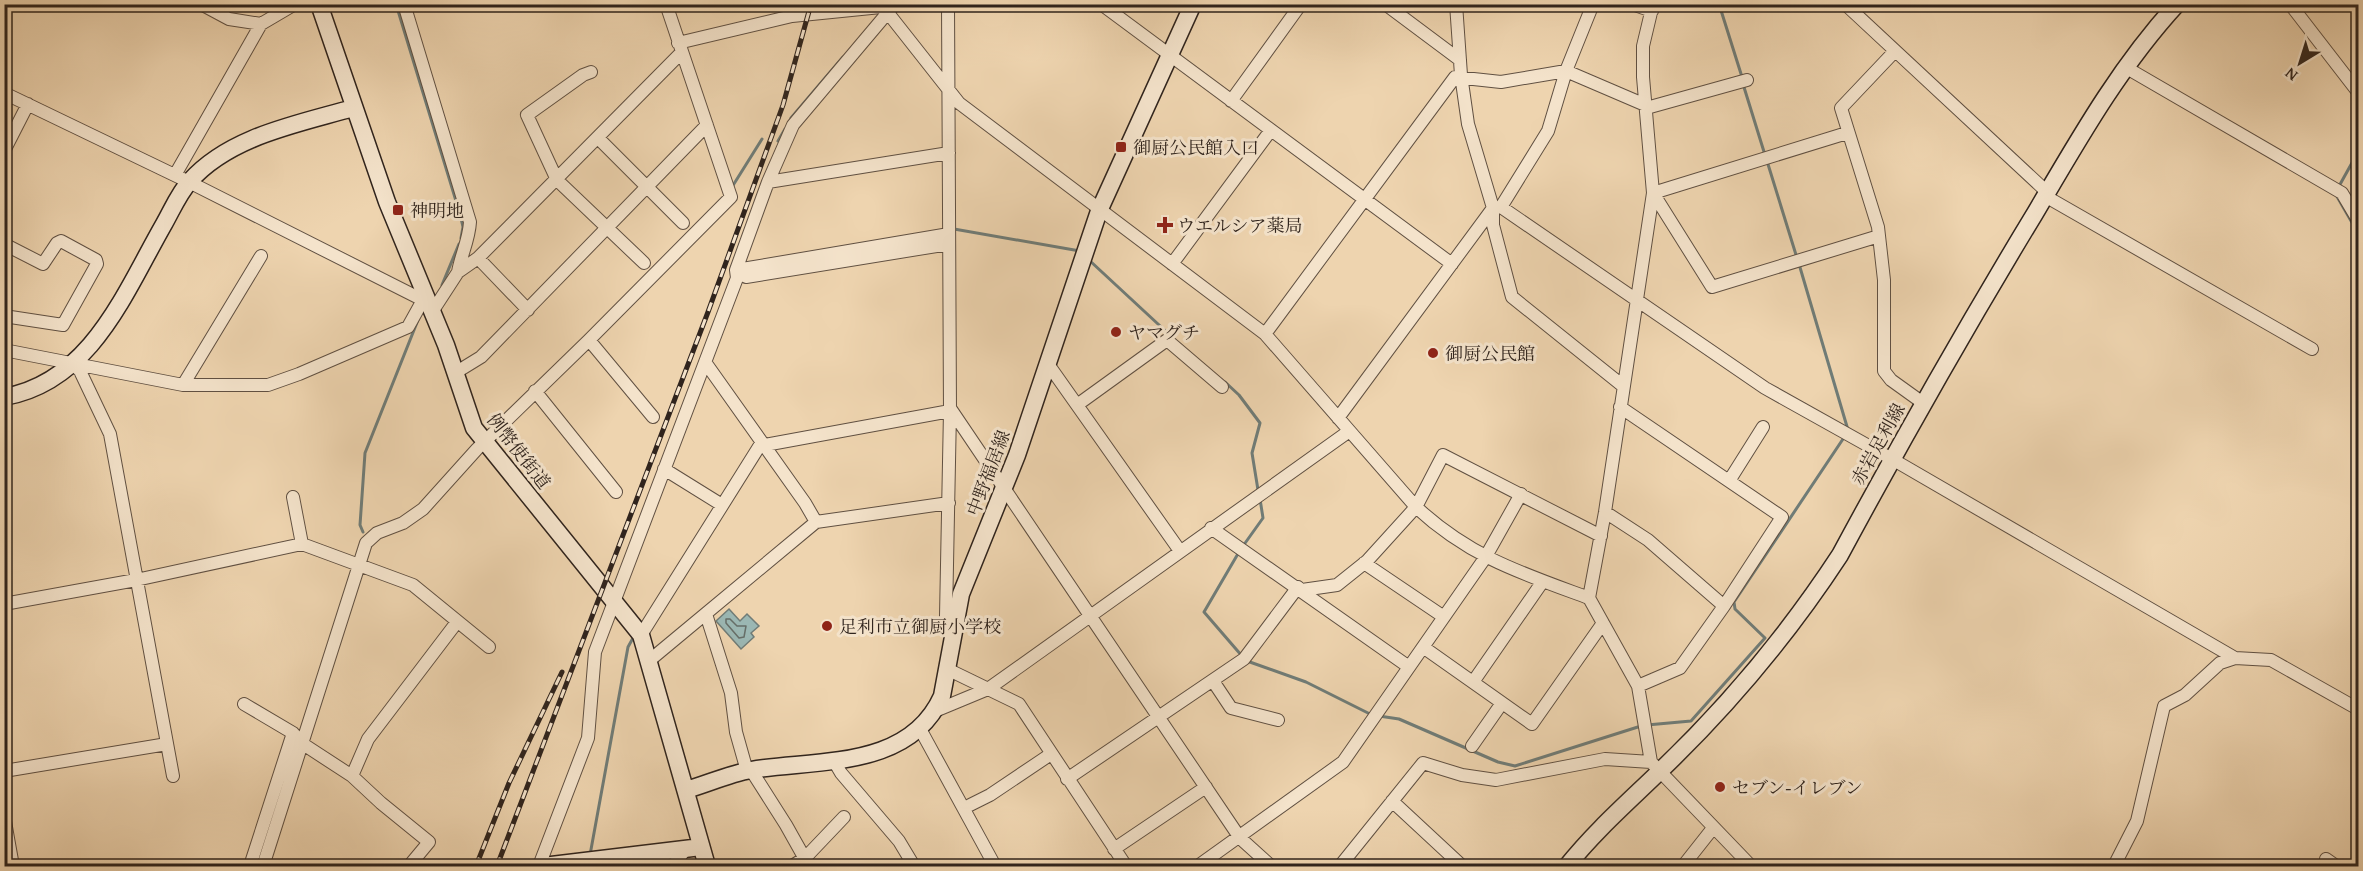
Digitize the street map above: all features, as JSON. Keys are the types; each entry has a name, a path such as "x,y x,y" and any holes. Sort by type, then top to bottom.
{"main road":[{"name":"例幣使街道","path":"319,4 387,202 455,373 470,419 484,443 641,635 686,790 693,848 707,867"},
{"name":"中野福居線","path":"686,790 749,771 880,753 919,727 935,711 942,696 953,626 961,594 1005,487 1099,211 1193,4"},
{"name":"赤岩足利線","path":"1567,867 1655,767 1719,708 1817,590 1840,555 1923,403 2046,194 2125,67 2177,4"},
{"path":"4,397 42,386 60,376 89,349 110,318 182,178 240,145 353,108"},
{"path":"543,867 693,848"}],"street":[{"path":"201,4 229,19 261,24"},
{"path":"182,178 261,24 295,4"},
{"path":"404,4 470,222 469,235 460,256 458,272"},
{"path":"263,867 361,566 366,543 371,537 415,516 535,391 731,197 666,4"},
{"path":"948,4 950,409 946,616 953,626"},
{"path":"1101,4 1452,264"},
{"path":"1231,101 1301,4"},
{"path":"1385,4 1460,60"},
{"path":"1456,4 1461,75 1468,124 1497,207 1493,225 1512,297 1623,386"},
{"path":"1338,418 1497,207 1548,131 1566,71 1593,4"},
{"path":"1589,598 1605,512 1653,193 1643,46 1653,8 1632,4"},
{"path":"1845,4 2046,194 2312,349"},
{"path":"2290,4 2358,92"},
{"path":"4,350 183,385 267,385 299,374 408,327 429,307 458,272 478,258 598,138 680,48 790,10 881,7 892,9 948,93 1099,211 1265,334 1348,432 1416,507 1444,533 1485,558 1589,598 1638,686 1655,767 1750,867"},
{"path":"539,867 588,738 595,652 705,362 768,182 801,112 892,9"},
{"path":"1895,51 1841,108 1847,133 1875,215 1879,236 1884,280 1884,371 1891,380 1923,403"},
{"path":"2125,67 2342,193 2358,220"},
{"path":"1265,334 1455,77 1461,75 1501,82 1566,71 1650,107 1743,81"},
{"path":"591,72 583,75 527,115 557,180 644,263"},
{"path":"4,93 182,178 429,307"},
{"path":"4,151 28,104"},
{"path":"455,373 481,357 707,125"},
{"path":"1172,264 1270,130"},
{"path":"1653,193 1847,133"},
{"path":"598,138 683,223"},
{"path":"768,182 949,153"},
{"path":"1653,193 1712,287 1879,236"},
{"path":"1497,207 1637,299 1765,388 2235,658"},
{"path":"737,274 950,239"},
{"path":"4,316 63,325 97,264 96,260 61,241 57,243 43,264 6,249"},
{"path":"183,385 261,256"},
{"path":"478,258 528,310"},
{"path":"589,340 653,417"},
{"path":"1077,405 1167,340 1222,387"},
{"path":"705,362 816,522"},
{"path":"73,364 80,371 110,434 135,580 173,776"},
{"path":"1048,364 1180,551"},
{"path":"535,391 616,492"},
{"path":"1620,407 1782,518 1680,668 1638,686"},
{"path":"641,635 763,443 950,409"},
{"path":"950,409 1240,837 1271,867"},
{"path":"1729,481 1763,427"},
{"path":"935,711 988,689 1348,432"},
{"path":"1067,779 1244,659 1300,589 1337,585 1364,563 1416,507 1443,454 1600,536"},
{"path":"664,469 722,505"},
{"path":"1198,867 1343,762 1485,558 1521,494"},
{"path":"293,497 302,544"},
{"path":"650,660 816,522 949,503"},
{"path":"1605,512 1648,540 1724,606"},
{"path":"1211,528 1409,667"},
{"path":"4,604 135,580 302,544 413,585 489,647"},
{"path":"1364,563 1444,617"},
{"path":"1473,682 1543,581"},
{"path":"706,614 731,693 736,732 749,771 807,862"},
{"path":"352,776 368,739 457,622"},
{"path":"1423,647 1532,724 1604,623"},
{"path":"2114,867 2137,821 2163,706 2185,695 2220,663 2235,658 2271,660 2358,709"},
{"path":"947,669 1019,704 1126,867"},
{"path":"1213,681 1231,708 1278,720"},
{"path":"1472,746 1502,703"},
{"path":"244,704 293,734 303,744 352,776 429,842 409,867"},
{"path":"919,727 995,867"},
{"path":"250,867 293,734"},
{"path":"4,771 167,744"},
{"path":"964,808 990,795 1051,754"},
{"path":"1340,867 1423,763 1461,775 1496,780 1605,759 1655,767"},
{"path":"834,761 841,773 899,841 915,867"},
{"path":"1114,849 1206,787"},
{"path":"1392,801 1462,867"},
{"path":"4,816 13,867"},
{"path":"792,867 807,862 844,817"},
{"path":"1683,867 1713,828"},
{"path":"673,867 693,848"}],"water":[{"path":"729,609 740,621 747,614 759,626 751,633 754,637 741,649 716,621"}],"waterway":[{"path":"396,4 460,214 463,227 461,238"},
{"path":"1719,4 1742,77"},
{"path":"791,118 843,57"},
{"path":"1743,84 1765,155"},
{"path":"778,141 785,129"},
{"path":"732,187 762,139"},
{"path":"2338,188 2358,152"},
{"path":"1767,161 1797,258"},
{"path":"2335,193 2358,233"},
{"path":"954,229 1080,251"},
{"path":"442,285 459,244"},
{"path":"1089,260 1172,337"},
{"path":"1799,264 1848,430"},
{"path":"363,532 360,525 365,453 418,320"},
{"path":"1225,382 1239,395 1260,423 1252,453 1258,490"},
{"path":"1647,725 1691,721 1765,638 1735,609 1734,602 1845,436"},
{"path":"1243,546 1263,518 1260,499"},
{"path":"1239,552 1204,612 1242,656"},
{"path":"590,855 628,647 633,638"},
{"path":"1247,661 1306,682 1372,715"},
{"path":"1379,716 1399,719 1498,762 1515,766 1641,726"}],"railway":[{"path":"497,866 708,312 783,105 811,4"},
{"path":"476,866 509,783 562,672"}],"place":[{"name":"御厨公民館入口","path":"1121,147"},
{"name":"神明地","path":"398,210"},
{"name":"ウエルシア薬局","path":"1165,225"},
{"name":"ヤマグチ","path":"1116,332"},
{"name":"御厨公民館","path":"1433,353"},
{"name":"足利市立御厨小学校","path":"827,626"},
{"name":"セブン-イレブン","path":"1720,787"}]}
